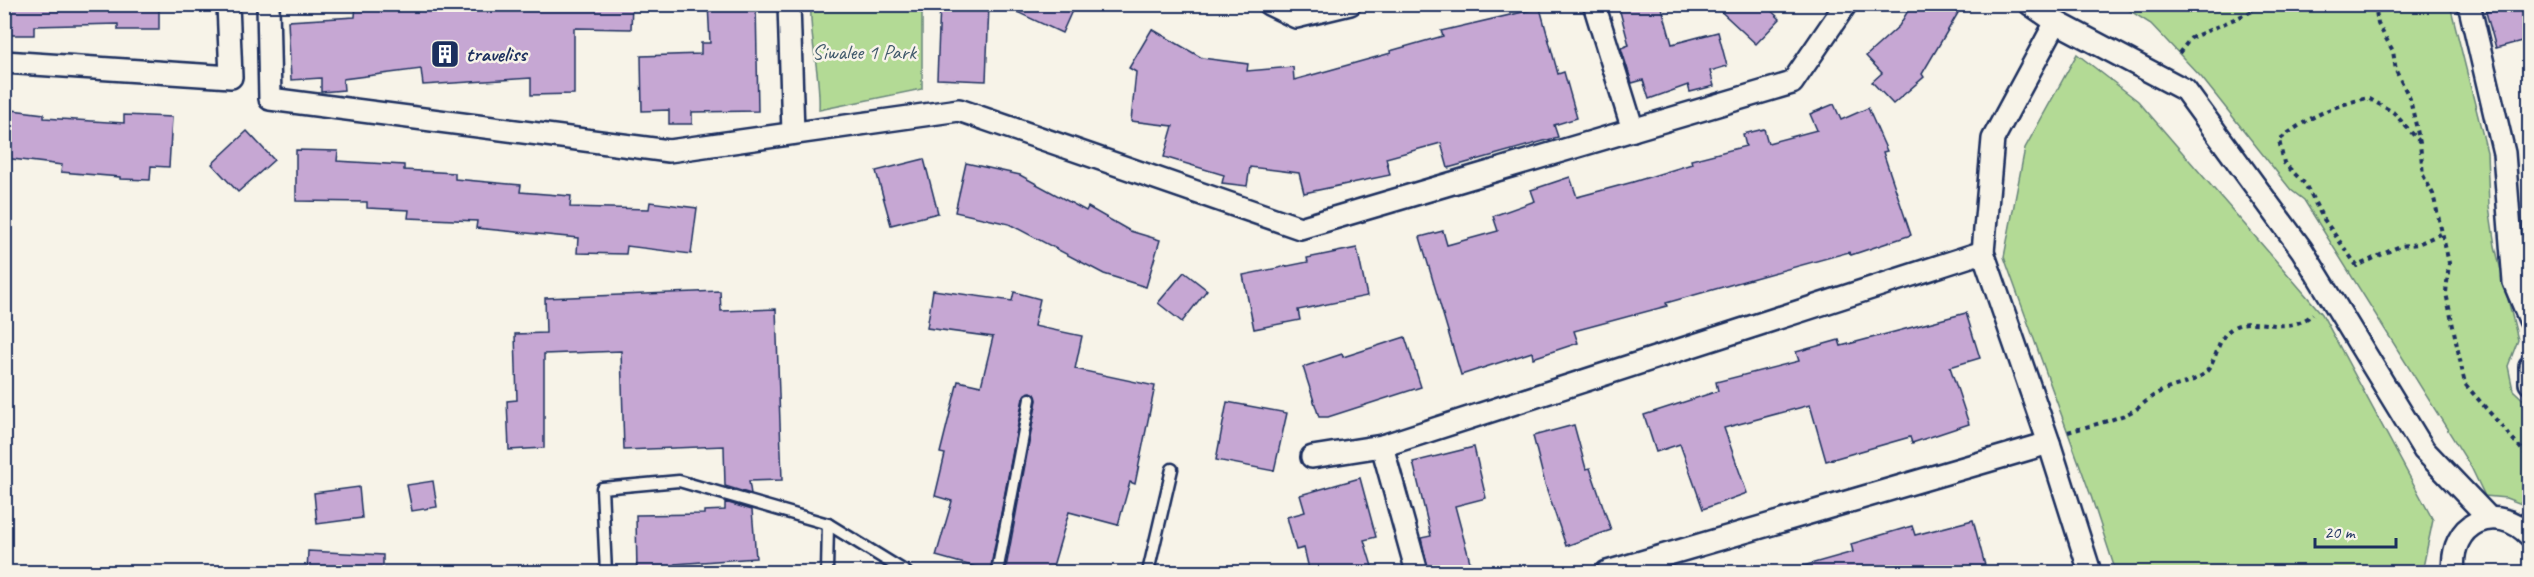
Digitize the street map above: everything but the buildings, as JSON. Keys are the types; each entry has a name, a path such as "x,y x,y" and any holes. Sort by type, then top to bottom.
{"street":[{"path":"4,62 231,77 228,4"},
{"path":"268,4 270,99 669,151 959,110 1300,228 1792,83 1846,4"},
{"path":"789,4 794,133"},
{"path":"1269,4 1296,17 1350,4"},
{"path":"1594,4 1633,130"},
{"path":"2030,4 2056,22 2185,90 2302,250 2424,450 2488,518"},
{"path":"2469,4 2504,153 2514,282 2529,320"},
{"path":"2056,22 1994,139 1983,252 2049,443 2090,573"},
{"path":"1312,457 1382,446 1983,252"},
{"path":"2529,366 2529,383"},
{"path":"1606,573 2049,443"},
{"path":"1382,446 1417,573"},
{"path":"2454,573 2452,558 2456,544 2462,534 2473,524 2488,518 2503,519 2518,524 2529,536"}],"lane":[{"path":"997,573 1030,399"},
{"path":"1148,573 1172,469"},
{"path":"606,573 602,488 679,481 828,524 906,573"},
{"path":"826,573 828,524"}],"path":[{"path":"2179,53 2191,38 2254,10 2252,4"},
{"path":"2375,4 2378,24 2393,51 2396,71 2410,99 2420,143 2423,175 2433,194 2449,263 2446,293 2465,384 2529,459"},
{"path":"2420,143 2393,112 2368,98 2329,108 2279,140 2284,163 2305,183 2323,218 2358,266 2400,246 2418,244 2442,232"},
{"path":"2068,432 2125,414 2138,408 2149,397 2205,374 2230,329 2243,323 2260,322 2271,326 2289,326 2308,319 2319,310"}],"green space":[{"name":"Siwalee 1 Park","path":"811,5 922,5 922,89 819,110"},
{"path":"2121,5 2450,5 2487,152 2489,206 2495,246 2518,340 2508,366 2513,390 2529,405 2529,507 2506,498 2485,496 2471,467 2304,200 2291,190 2202,78 2151,24"},
{"path":"2077,54 2138,101 2322,314 2433,520 2422,572 2116,572 2091,496 2004,257 2025,148"}],"place":[{"name":"traveliss","path":"445,54"}]}
